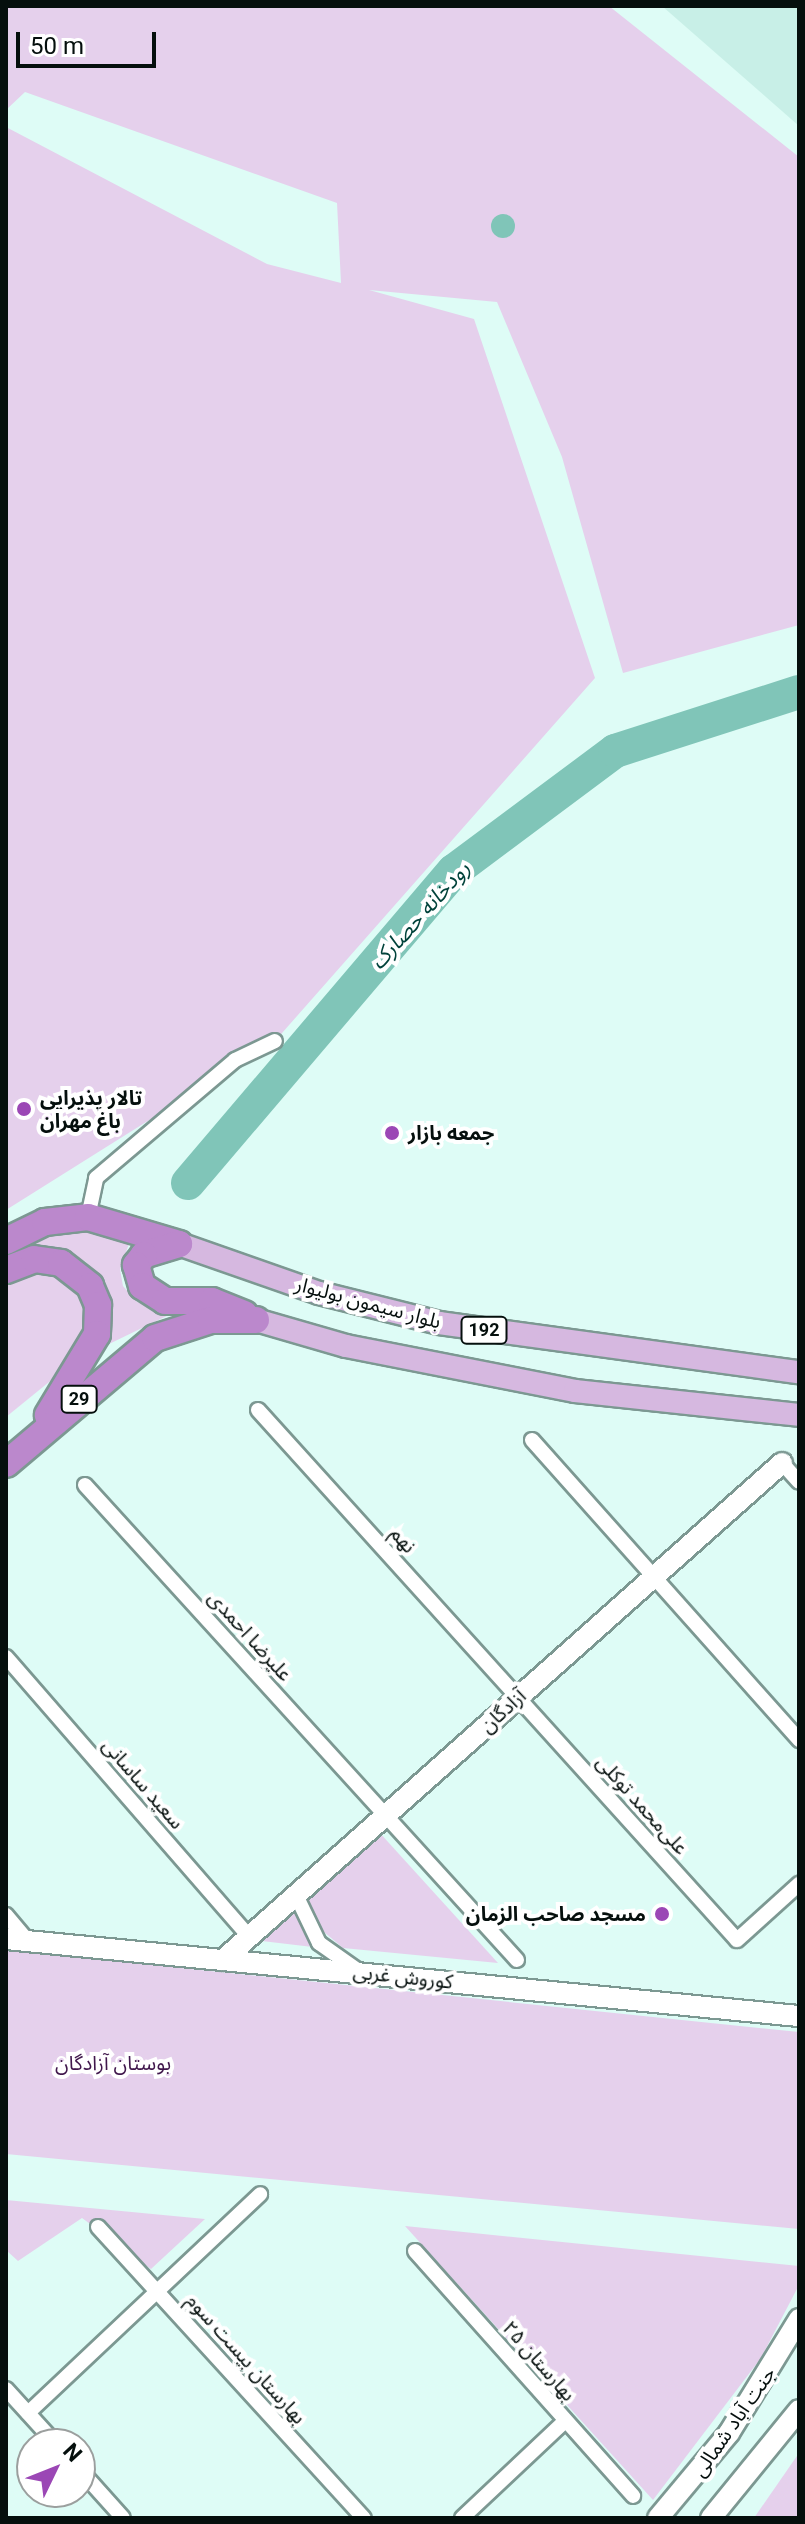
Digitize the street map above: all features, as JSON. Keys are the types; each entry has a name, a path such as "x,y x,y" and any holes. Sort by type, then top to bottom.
{"highway":[{"path":"6,1241 45,1222 88,1217 179,1244"},
{"path":"179,1244 144,1255 136,1265 142,1286 165,1301 212,1301 256,1320"},
{"path":"6,1270 34,1259 61,1263 84,1280 98,1305 97,1334 33,1440"},
{"name":"29","path":"6,1464 155,1338 211,1320 256,1320"}],"main road":[{"name":"بلوار سیمون بولیوار","path":"179,1244 319,1293 439,1323 799,1372"},
{"name":"192","path":"256,1320 346,1346 575,1391 799,1415"}],"street":[{"path":"88,1217 96,1178 235,1060 275,1041"},
{"name":"نهم","path":"258,1410 518,1698"},
{"path":"532,1440 799,1740"},
{"path":"782,1463 799,1482"},
{"name":"آزادگان","path":"223,1960 782,1463"},
{"name":"علیرضا احمدی","path":"85,1485 517,1960"},
{"name":"سعید ساسانی","path":"6,1657 249,1937"},
{"name":"علی‌محمد توکلی","path":"518,1698 737,1940 799,1884"},
{"path":"296,1895 319,1943 363,1974"},
{"path":"6,1915 28,1941"},
{"name":"کوروش غربی","path":"6,1939 799,2016"},
{"path":"28,2413 160,2294 260,2194"},
{"name":"بهارستان بیست سوم","path":"98,2227 364,2518"},
{"name":"بهارستان ۲۵","path":"415,2251 633,2496"},
{"name":"جنت آباد شمالی","path":"658,2518 729,2433 799,2319"},
{"path":"6,2389 42,2428"},
{"name":"جنت آباد شمالی","path":"711,2518 799,2410"},
{"path":"462,2518 565,2421"},
{"path":"96,2488 123,2518"}],"shaded area":[{"path":"662,6 799,6 799,126"},
{"path":"503,214 511,218 515,226 511,234 503,238 495,234 491,226 495,218"}],"green space":[{"path":"6,6 609,6 799,157 799,625 623,673 562,457 497,302 369,290 474,319 595,678 275,1041 6,1210 6,127 267,264 341,283 337,203 25,92 6,110"},
{"path":"96,1228 130,1241 120,1269 123,1286 137,1302 175,1312 107,1345 111,1300 86,1262 55,1248 12,1252 53,1232"},
{"path":"18,1267 73,1276 94,1322 70,1365 6,1417 6,1277"},
{"path":"379,1832 498,1963 343,1948 318,1927 303,1907 311,1891"},
{"path":"294,1907 304,1933 321,1948 262,1941"},
{"name":"بوستان آزادگان","path":"116,1949 132,1963 799,2032 799,2229 6,2154 6,1950"},
{"path":"6,2200 205,2219 151,2269 82,2218 18,2261 6,2250"},
{"path":"405,2226 799,2266 799,2285 761,2358 653,2500"},
{"path":"799,2453 799,2518 754,2518"}],"waterway":[{"name":"رودخانه حصارک","path":"188,1183 454,871 615,751 799,692"}],"place":[{"name":"تالار پذیرایی باغ مهران","path":"24,1109"},
{"name":"جمعه بازار","path":"392,1133"},
{"name":"مسجد صاحب الزمان","path":"662,1914"}]}
